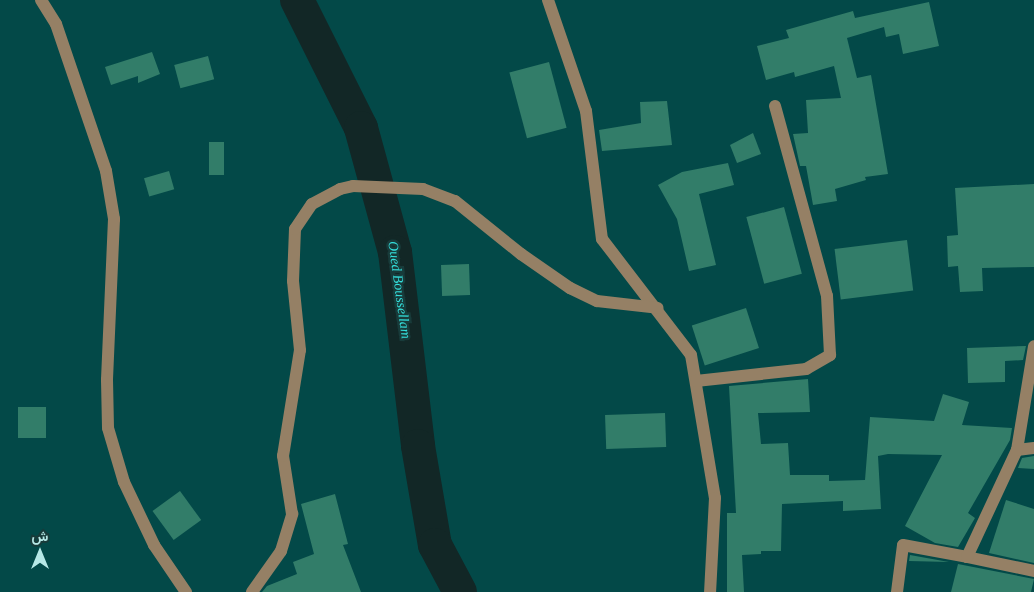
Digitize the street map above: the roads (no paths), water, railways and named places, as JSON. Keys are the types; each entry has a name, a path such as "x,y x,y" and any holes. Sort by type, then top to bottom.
{"street":[{"path":"41,0 56,24 85,108 106,171 114,219 107,380 108,428 124,482 154,545 186,592"},
{"path":"548,0 586,111 602,239 658,308 691,355 715,498 710,592"},
{"path":"696,381 806,369 830,355 827,296 774,106"},
{"path":"252,592 281,551 292,514 283,456 300,350 293,281 295,229 312,204 340,189 353,186 423,189 455,201 521,254 583,294 597,301 658,308"},
{"path":"967,557 1017,450 1034,346"},
{"path":"1017,450 1034,448"},
{"path":"897,592 904,545 1034,571"}],"waterway":[{"name":"Oued Boussellam","path":"297,0 361,128 395,252 418,446 435,545 460,592"}]}
